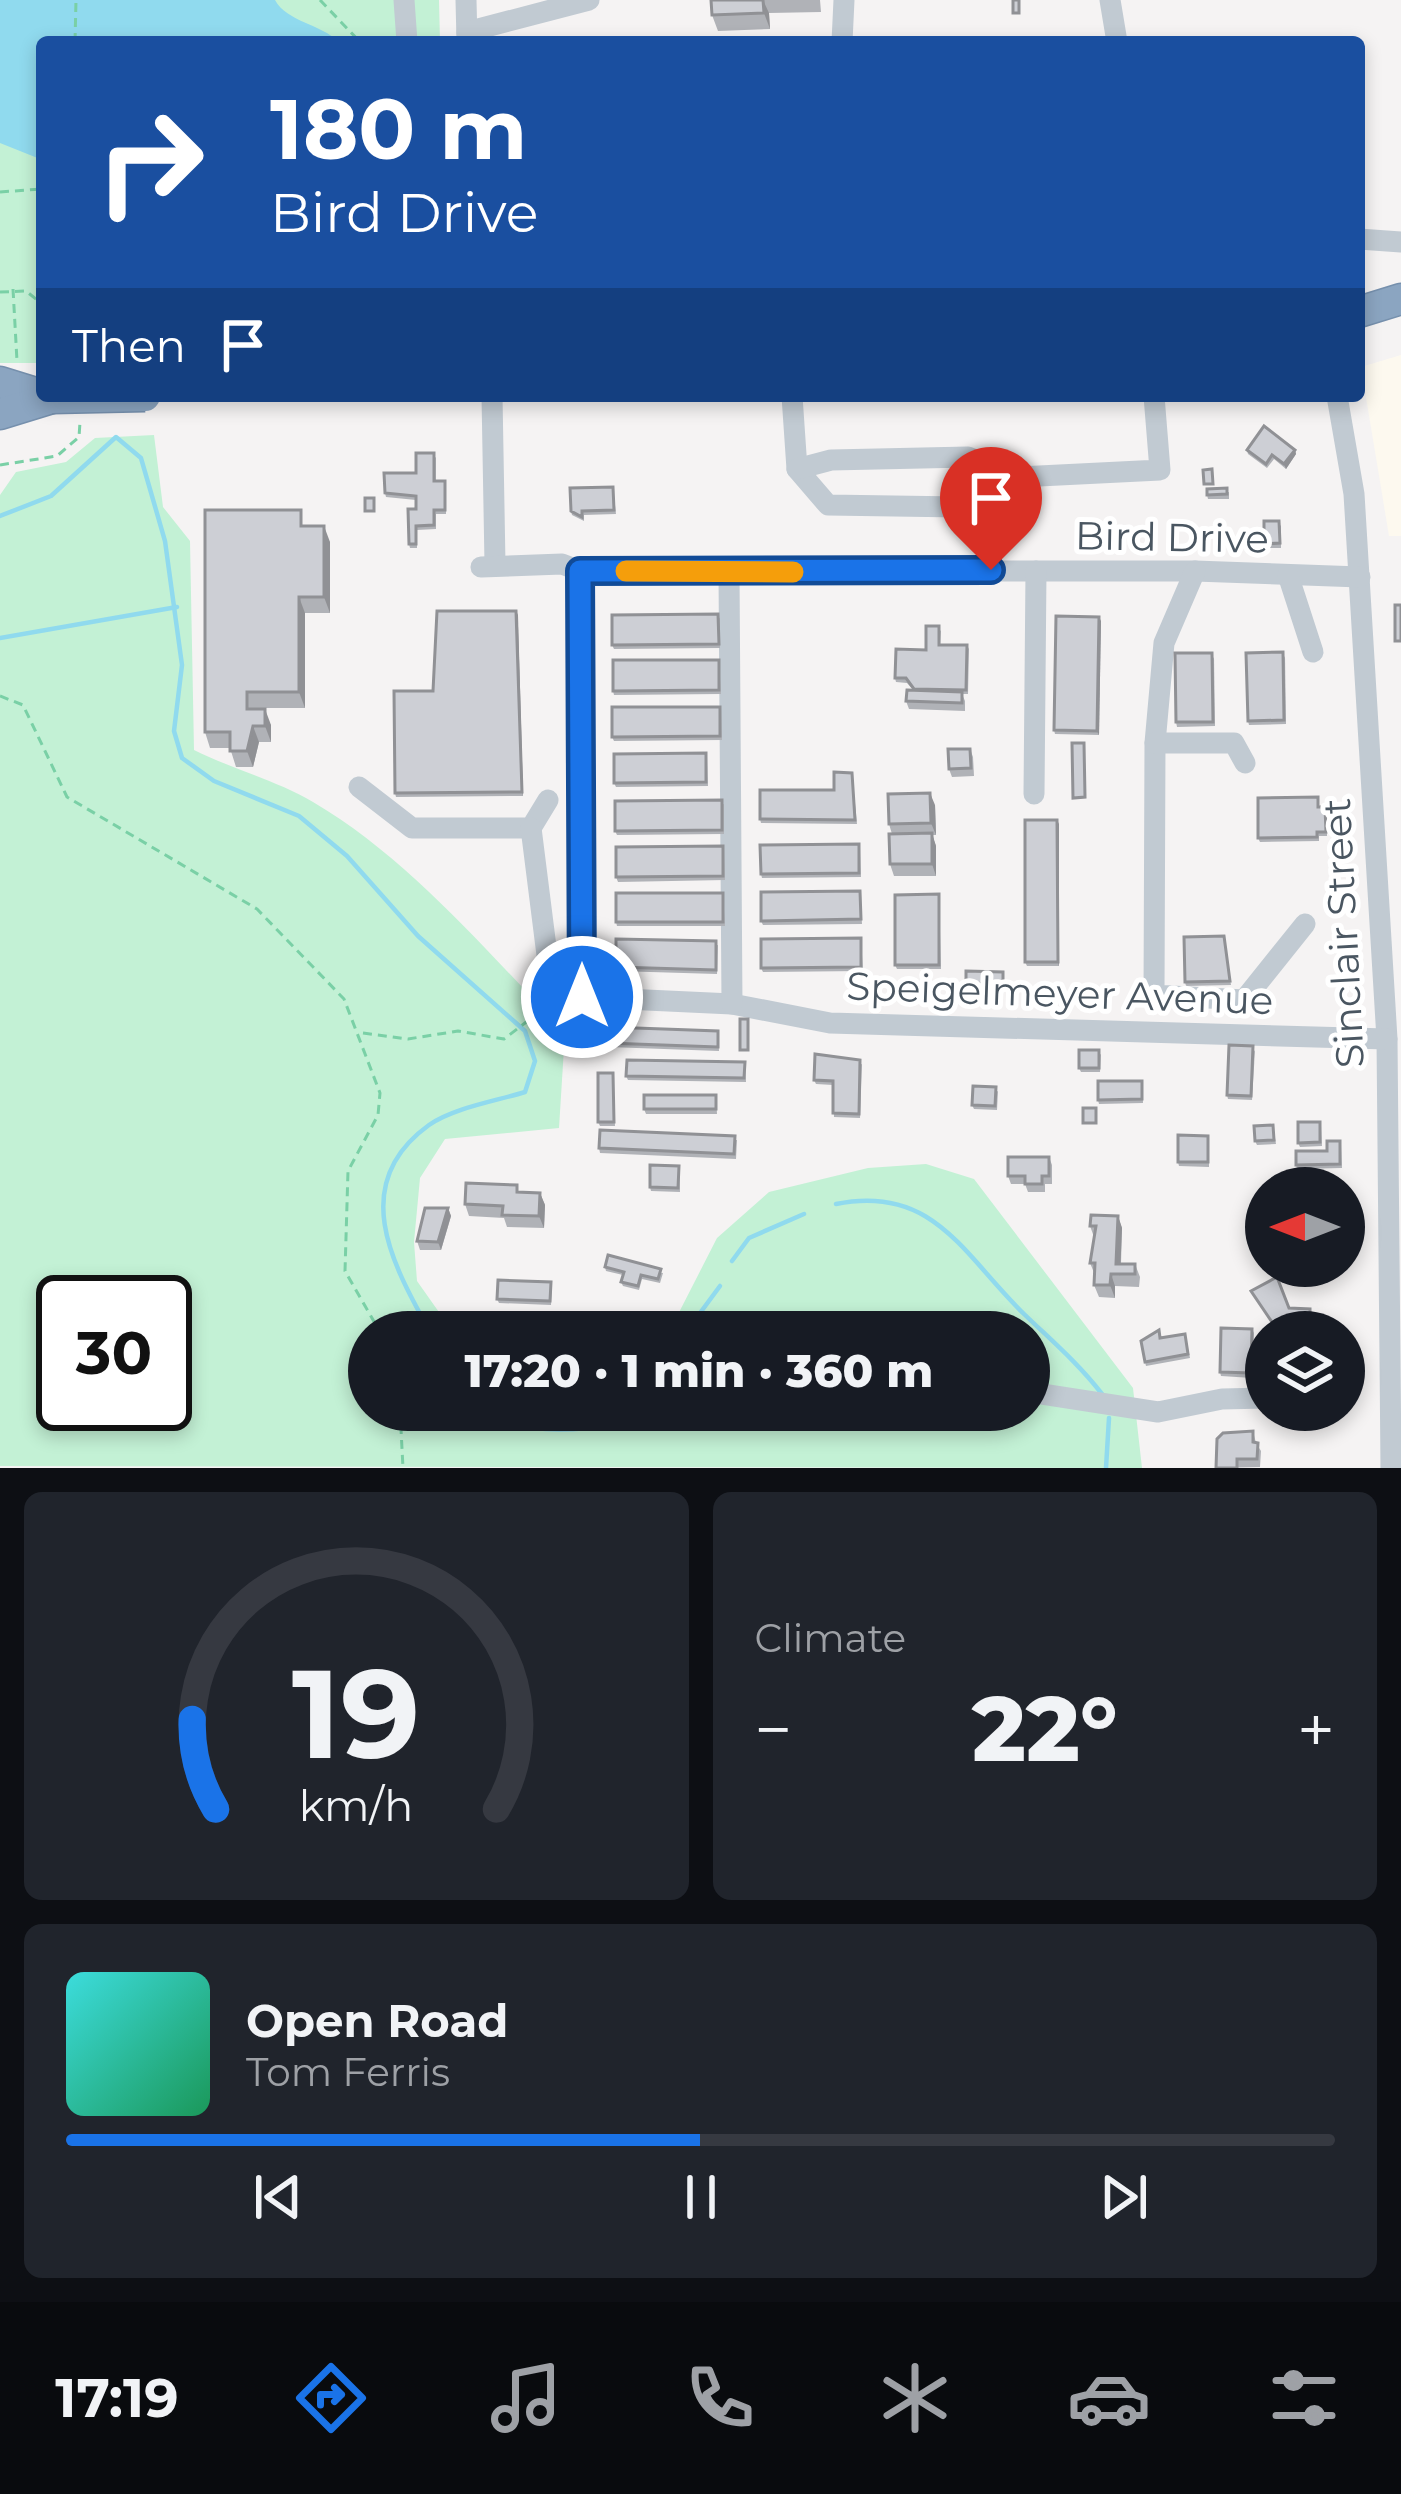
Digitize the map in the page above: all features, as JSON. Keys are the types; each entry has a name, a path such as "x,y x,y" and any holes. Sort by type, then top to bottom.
{"highway":[{"path":"1365,310 1401,299"},
{"path":"9,376 36,390"},
{"path":"0,414 47,402"}],"street":[{"path":"404,0 406,36"},
{"path":"466,0 467,36"},
{"path":"470,36 590,0"},
{"path":"842,36 844,0"},
{"path":"1110,0 1116,36"},
{"path":"1365,239 1401,242"},
{"name":"Bird Drive","path":"492,402 488,566 562,564 580,571 729,573 1195,571 1360,577"},
{"path":"792,402 797,469 828,505 960,507 1018,477 1160,470 1154,402"},
{"name":"Sinclair Street","path":"1338,402 1348,446 1360,577 1392,1051 1396,1377 1391,1468"},
{"path":"797,469 831,460 968,457 1018,477"},
{"path":"580,571 582,997"},
{"path":"1195,571 1164,644 1155,743 1154,995 1244,1000 1305,923"},
{"path":"1034,794 1036,572"},
{"path":"729,573 732,1004"},
{"path":"1288,575 1313,652"},
{"path":"1155,743 1234,743 1245,763"},
{"path":"358,788 412,828 531,828"},
{"path":"548,800 531,828 548,963"},
{"name":"Speigelmeyer Avenue","path":"582,997 732,1004 830,1023 1392,1051"},
{"path":"1050,1395 1158,1412 1245,1398"}],"path":[{"path":"75,36 76,0"},
{"path":"320,0 354,36"},
{"path":"0,192 36,191"},
{"path":"0,292 13,290 36,301"},
{"path":"9,376 13,290"},
{"path":"0,465 57,456 72,447 79,437 56,402"},
{"path":"0,696 23,705 67,797 257,909 331,980 359,1034 380,1093 378,1115 348,1171 343,1250 345,1271 368,1311"},
{"path":"359,1034 370,1030 408,1039 458,1031 504,1039 564,993 582,997"},
{"path":"401,1431 403,1468"}],"shaded area":[{"path":"1401,355 1401,536 1389,536 1365,366"}],"green space":[{"path":"0,0 439,0 440,36 36,36 36,363 0,363"},
{"path":"154,435 163,507 190,541 194,750 299,794 348,825 446,908 565,1032 559,1128 445,1139 420,1178 414,1242 417,1281 438,1311 348,1311 348,1431 1050,1431 1050,1311 680,1311 717,1238 769,1192 868,1168 926,1164 974,1179 1133,1388 1142,1468 0,1466 0,495 16,472 66,462 95,438"}],"water":[{"path":"0,0 275,0 288,13 330,36 36,36 36,157 0,143"}],"building":[{"path":"711,0 763,0 764,13 712,15"},
{"path":"1264,426 1295,450 1284,464 1272,455 1266,464 1247,450"},
{"path":"416,453 434,453 434,481 445,481 445,510 434,510 434,525 416,526 416,544 409,544 408,509 416,509 416,496 385,493 384,473 416,473"},
{"path":"1212,469 1213,484 1204,484 1203,470"},
{"path":"613,487 614,510 582,511 582,517 571,511 570,488"},
{"path":"1227,488 1227,494 1207,495 1207,489"},
{"path":"365,498 374,498 374,511 365,511"},
{"path":"205,510 301,510 301,526 324,526 324,597 299,597 299,692 247,692 247,709 265,709 265,726 253,726 247,751 230,751 230,732 205,732"},
{"path":"1264,521 1279,521 1280,543 1264,544"},
{"path":"1395,605 1401,605 1401,641 1395,641"},
{"path":"437,611 516,611 522,792 395,793 394,691 433,691"},
{"path":"718,614 719,644 612,645 612,615"},
{"path":"1056,616 1099,617 1097,731 1054,730"},
{"path":"926,626 939,626 939,645 967,645 966,690 914,689 906,678 895,678 896,649 926,650"},
{"path":"1283,652 1284,720 1248,721 1246,653"},
{"path":"1175,653 1212,653 1213,722 1176,722"},
{"path":"613,660 719,660 719,690 613,691"},
{"path":"907,690 962,692 962,703 906,701"},
{"path":"612,707 720,707 720,736 612,737"},
{"path":"1072,743 1084,743 1085,797 1073,798"},
{"path":"948,749 970,749 971,768 949,769"},
{"path":"706,753 706,782 614,783 614,754"},
{"path":"834,772 852,773 855,820 760,819 760,790 834,790"},
{"path":"930,793 931,823 889,824 888,794"},
{"path":"1318,797 1318,807 1325,807 1326,832 1317,832 1317,837 1258,838 1258,798"},
{"path":"722,800 722,830 615,831 615,801"},
{"path":"1025,820 1057,820 1058,962 1025,962"},
{"path":"932,833 932,864 890,864 889,834"},
{"path":"859,844 859,873 761,874 760,845"},
{"path":"723,846 723,876 616,877 616,847"},
{"path":"860,891 861,919 761,921 761,892"},
{"path":"616,893 723,893 723,922 616,922"},
{"path":"939,894 939,965 895,965 895,895"},
{"path":"1224,936 1230,981 1185,982 1184,937"},
{"path":"861,938 861,967 761,968 761,939"},
{"path":"616,939 716,941 716,970 616,967"},
{"path":"966,971 1003,972 1003,984 966,983"},
{"path":"740,1019 748,1019 748,1050 740,1050"},
{"path":"608,1027 718,1031 718,1047 607,1043"},
{"path":"1229,1045 1253,1046 1251,1096 1227,1095"},
{"path":"1079,1050 1099,1050 1099,1068 1079,1068"},
{"path":"815,1054 860,1060 859,1114 833,1113 833,1081 814,1080"},
{"path":"627,1060 745,1062 744,1078 626,1076"},
{"path":"598,1073 613,1073 614,1122 598,1122"},
{"path":"1098,1081 1142,1081 1142,1099 1098,1100"},
{"path":"973,1086 996,1087 995,1106 972,1105"},
{"path":"644,1095 716,1095 716,1109 644,1109"},
{"path":"1083,1108 1096,1108 1096,1123 1083,1123"},
{"path":"1298,1122 1320,1122 1320,1142 1298,1143"},
{"path":"1273,1125 1274,1140 1255,1141 1254,1126"},
{"path":"600,1130 735,1136 734,1154 599,1148"},
{"path":"1178,1135 1208,1136 1208,1162 1178,1162"},
{"path":"1327,1141 1340,1141 1340,1164 1296,1165 1296,1151 1327,1151"},
{"path":"1008,1157 1049,1157 1049,1176 1042,1176 1042,1184 1025,1184 1025,1176 1008,1176"},
{"path":"650,1165 679,1166 678,1188 650,1187"},
{"path":"466,1183 517,1185 517,1192 540,1193 539,1216 502,1215 503,1206 465,1204"},
{"path":"425,1208 448,1208 438,1242 417,1241"},
{"path":"1091,1215 1118,1216 1116,1264 1135,1264 1135,1274 1111,1274 1110,1285 1094,1285 1095,1263 1090,1263 1096,1226 1090,1226"},
{"path":"608,1255 661,1269 658,1279 641,1275 638,1286 621,1282 624,1272 605,1267"},
{"path":"498,1280 551,1282 550,1301 497,1299"},
{"path":"1281,1287 1289,1308 1310,1311 1265,1311 1251,1291"},
{"path":"1221,1328 1245,1329 1245,1373 1220,1372"},
{"path":"1159,1330 1160,1338 1185,1334 1188,1354 1145,1362 1141,1341"},
{"path":"1253,1431 1257,1459 1237,1459 1237,1468 1216,1468 1217,1439 1223,1433"}],"waterway":[{"path":"0,516 51,496 116,437 141,458 165,541 182,665 174,731 182,758 214,781 299,816 347,856 418,936 525,1031 535,1061 525,1092 439,1119 404,1148 389,1173 385,1226 419,1311"},
{"path":"0,638 177,607"},
{"path":"836,1204 870,1201 923,1215 964,1248 1102,1394"},
{"path":"732,1261 749,1238 804,1214"},
{"path":"702,1311 720,1286"},
{"path":"1106,1468 1109,1418"}],"slow traffic":[{"path":"626,571 793,572"}],"route":[{"path":"582,997 580,571 991,570"}]}
